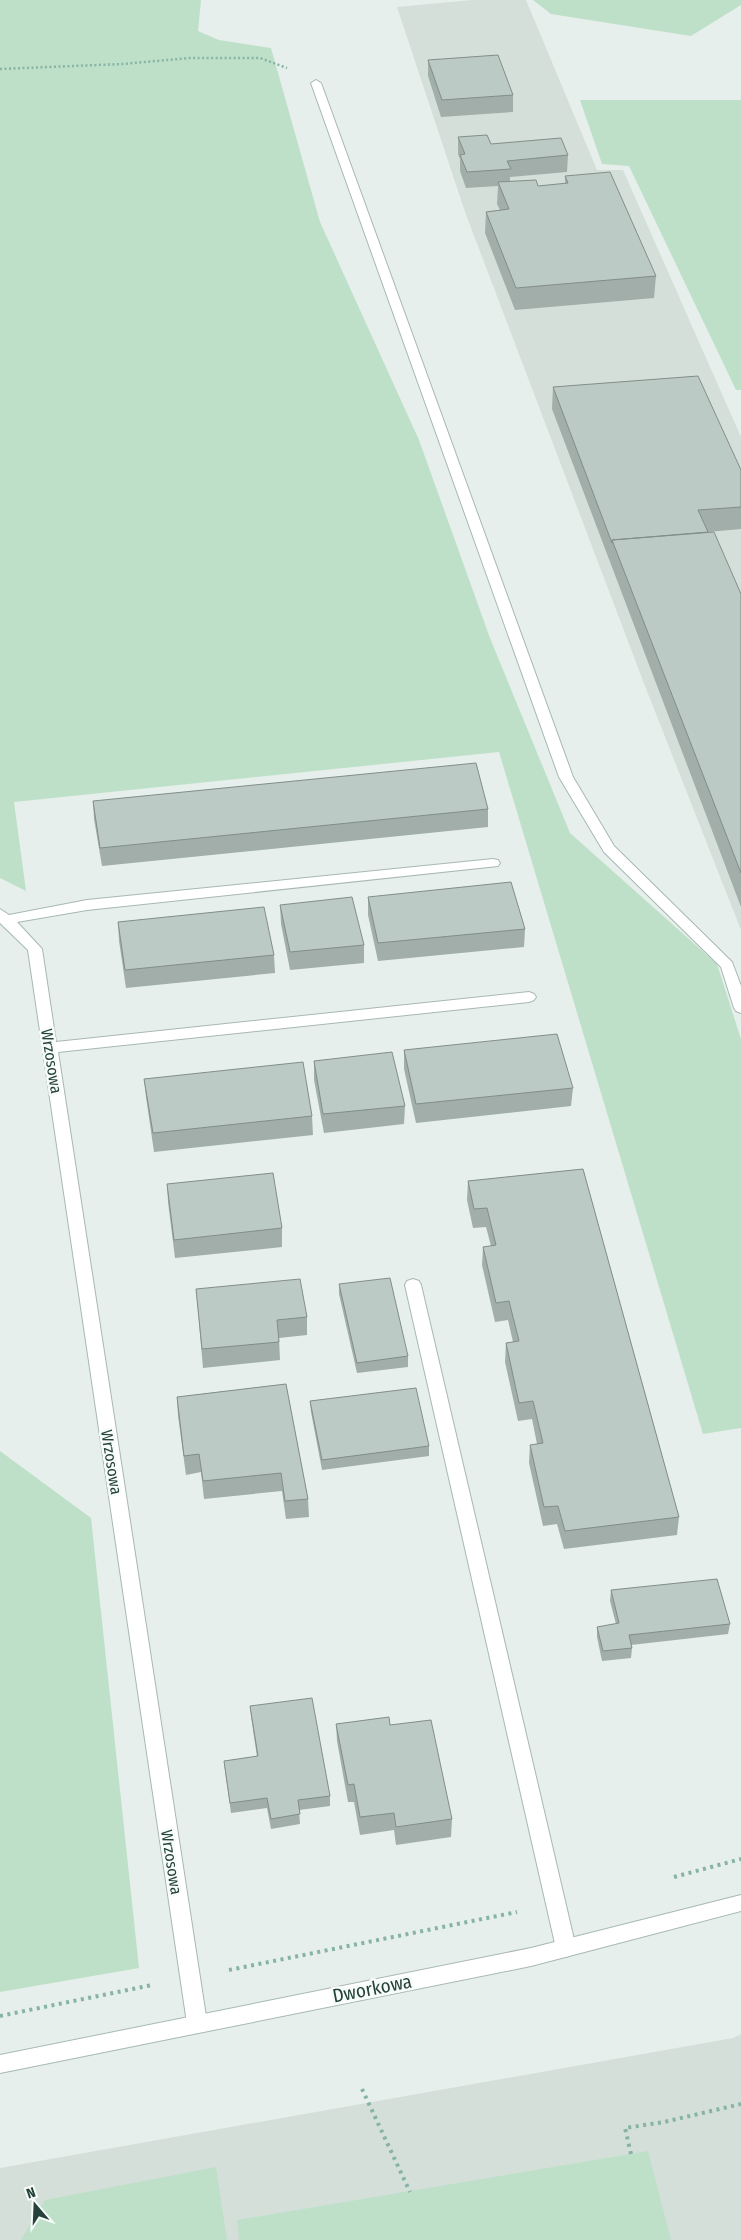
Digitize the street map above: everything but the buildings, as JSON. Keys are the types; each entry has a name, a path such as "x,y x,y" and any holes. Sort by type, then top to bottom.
{"street":[{"path":"316,83 566,777 609,849 727,965 741,1008"},
{"path":"3,917 87,905 493,863"},
{"name":"Wrzosowa","path":"3,917 35,949 197,2023"},
{"path":"50,1048 529,997"},
{"path":"414,1285 566,1948"},
{"name":"Dworkowa","path":"0,2064 531,1957 741,1903"}],"path":[{"path":"0,69 122,64 190,58 260,58 303,74 316,83"},
{"path":"670,1878 741,1859"},
{"path":"0,2016 556,1904"},
{"path":"362,2089 410,2192"},
{"path":"631,2154 625,2128 664,2122 741,2104"}],"shaded area":[{"path":"472,0 526,0 597,170 623,170 741,437 741,930 645,686 465,212 397,7"},
{"path":"741,2034 741,2240 0,2240 0,2168 733,2038"}],"green space":[{"path":"0,0 201,0 198,31 219,40 271,48 320,222 419,440 490,638 570,833 717,964 741,1039 741,1428 703,1434 499,752 14,802 26,891 0,878"},
{"path":"533,0 741,0 741,5 691,36 551,14"},
{"path":"580,100 741,100 741,390 736,390 629,166 602,164"},
{"path":"0,1451 91,1518 139,1968 0,1992"},
{"path":"648,2151 671,2240 239,2240 237,2220"},
{"path":"216,2167 227,2240 21,2240 45,2200"}]}
